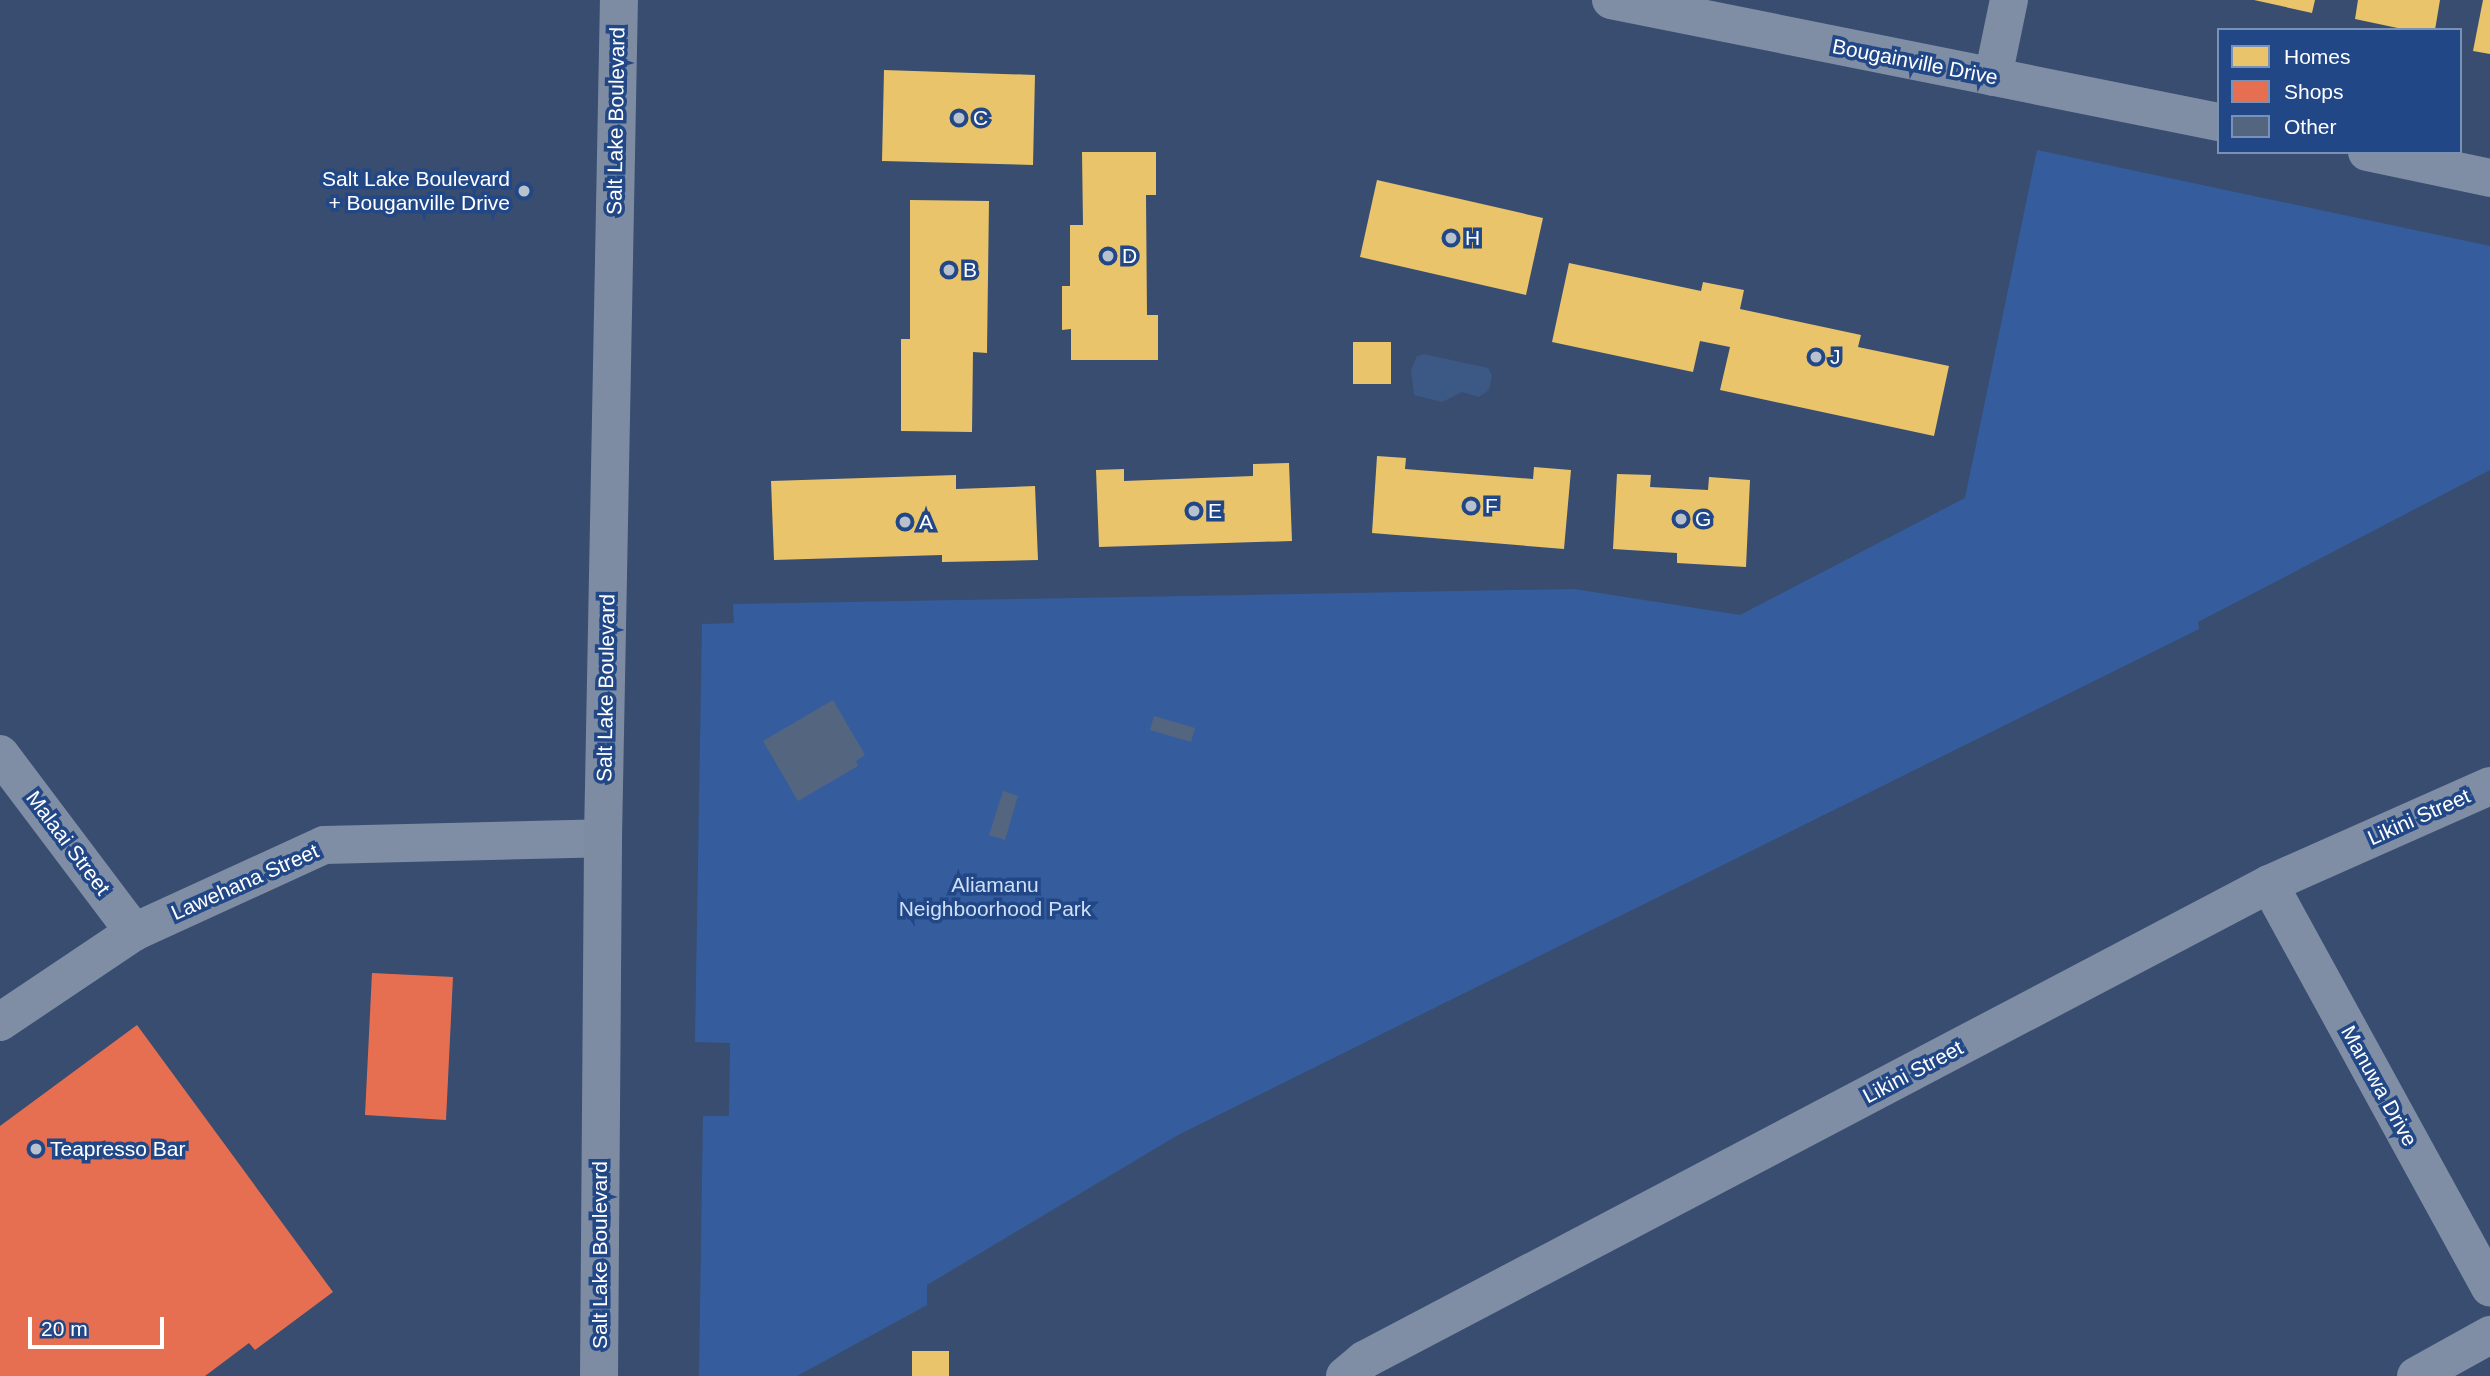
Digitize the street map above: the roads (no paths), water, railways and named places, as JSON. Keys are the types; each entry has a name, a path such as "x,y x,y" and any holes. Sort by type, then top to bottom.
{"main road":[{"name":"Salt Lake Boulevard","path":"599,1376 603,838 619,0"}],"street":[{"name":"Bougainville Drive","path":"1611,0 2217,122"},
{"path":"1993,77 2009,0"},
{"path":"2377,154 2490,177"},
{"name":"Malaai Street","path":"0,754 134,932"},
{"name":"Likini Street","path":"1345,1376 1364,1360 2269,884 2490,786"},
{"name":"Lawehana Street","path":"0,1022 134,932 324,845 603,838"},
{"name":"Manuwa Drive","path":"2269,884 2490,1287"},
{"path":"2416,1376 2490,1335"}],"place":[{"name":"C","path":"959,118"},
{"name":"Salt Lake Boulevard + Bouganville Drive","path":"524,191"},
{"name":"H","path":"1451,238"},
{"name":"D","path":"1108,256"},
{"name":"B","path":"949,270"},
{"name":"J","path":"1816,357"},
{"name":"F","path":"1471,506"},
{"name":"E","path":"1194,511"},
{"name":"G","path":"1681,519"},
{"name":"A","path":"905,522"},
{"name":"Teapresso Bar","path":"36,1149"}],"park label":[{"name":"Aliamanu Neighboorhood Park","path":"995,897"}]}
